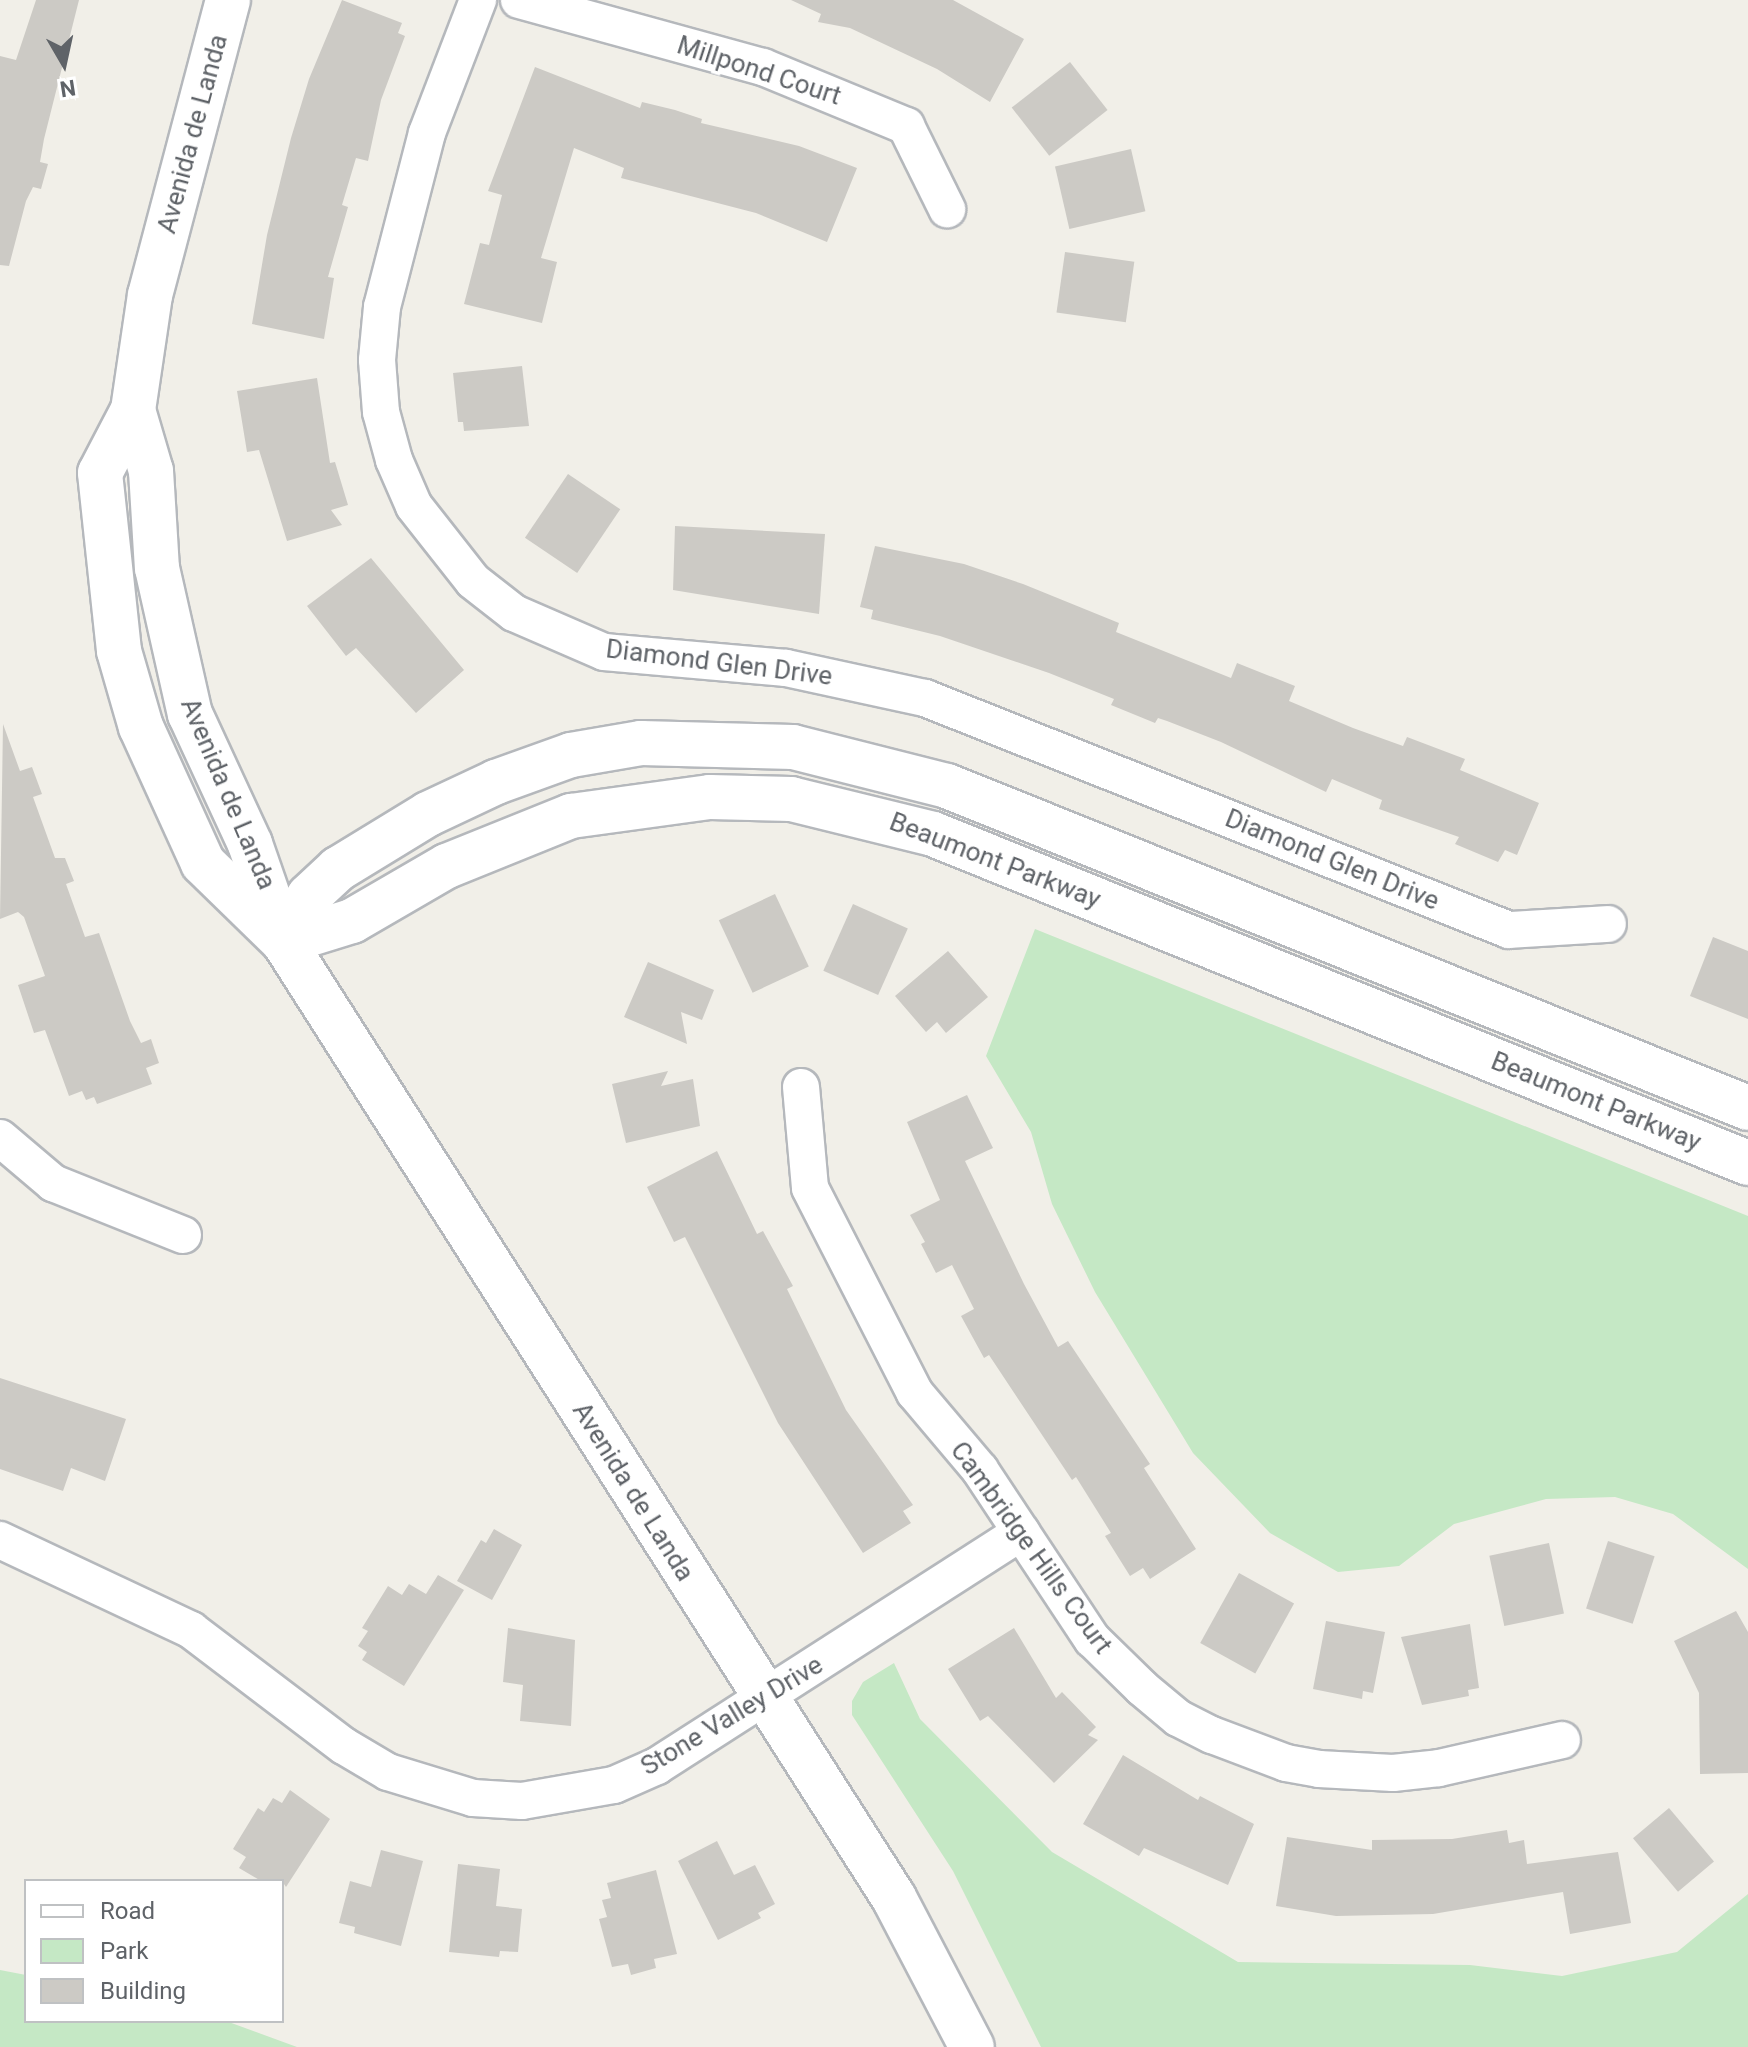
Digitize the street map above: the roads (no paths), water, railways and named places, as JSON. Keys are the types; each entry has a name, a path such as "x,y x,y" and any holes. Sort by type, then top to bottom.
{"street":[{"name":"Avenida de Landa","path":"228,0 150,295 133,410 100,473 119,651 141,727 203,863 284,942 894,1898 972,2047"},
{"name":"Diamond Glen Drive","path":"478,0 427,133 382,307 377,360 381,412 399,471 442,547 473,581 525,619 604,652 786,668 925,698 1509,930 1608,924"},
{"name":"Millpond Court","path":"519,0 763,67 906,126 947,209"},
{"name":"Beaumont Parkway","path":"284,942 309,896 338,869 428,814 496,782 571,755 641,743 793,747 947,786 1748,1108"},
{"name":"Beaumont Parkway","path":"284,942 352,921 447,866 571,816 710,797 791,799 933,834 1748,1163"},
{"name":"Cambridge Hills Court","path":"801,1087 810,1188 915,1393 980,1470 1092,1639 1178,1718 1212,1735 1286,1763 1393,1773 1488,1759 1562,1740"},
{"path":"0,1138 53,1183 183,1235"},
{"name":"Stone Valley Drive","path":"0,1540 191,1630 344,1746 388,1772 473,1798 522,1801 614,1785 657,1766 1021,1532"}]}
